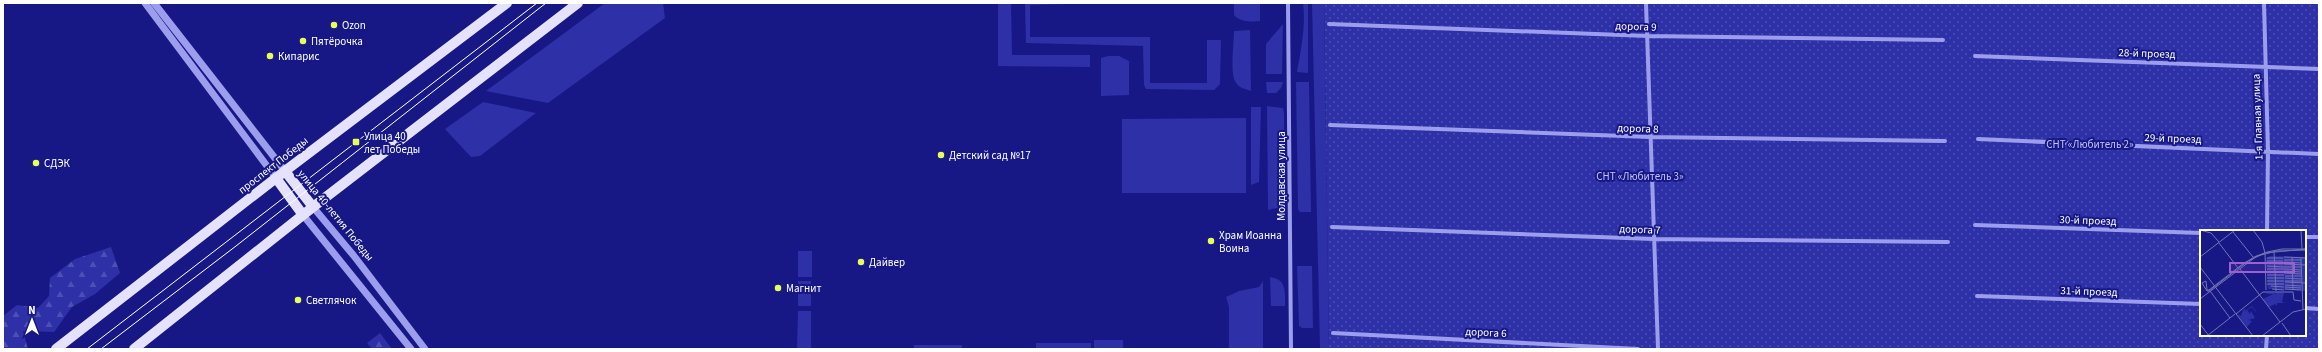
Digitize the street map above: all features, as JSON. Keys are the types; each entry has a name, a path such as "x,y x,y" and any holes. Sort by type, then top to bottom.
{"main road":[{"name":"проспект Победы","path":"56,349 285,171 507,3"},
{"path":"134,349 313,207 578,3"},
{"name":"улица 40-летия Победы","path":"285,171 313,207"},
{"path":"276,178 303,215"}],"street":[{"name":"улица 40-летия Победы","path":"154,3 285,171"},
{"name":"Молдавская улица","path":"1288,3 1291,349"},
{"path":"1646,3 1658,349"},
{"name":"1-я Главная улица","path":"2264,3 2264,66 2268,151 2267,230"},
{"path":"146,4 276,178"},
{"name":"дорога 9","path":"1328,24 1648,36 1943,40"},
{"name":"28-й проезд","path":"1975,56 2319,69"},
{"name":"дорога 8","path":"1330,125 1650,137 1945,141"},
{"name":"29-й проезд","path":"1978,139 2319,154"},
{"name":"улица 40-летия Победы","path":"313,207 354,256 425,349"},
{"path":"303,215 411,349"},
{"name":"30-й проезд","path":"1975,225 2200,233"},
{"name":"дорога 7","path":"1332,227 1653,239 1948,242"},
{"path":"2306,237 2319,237"},
{"name":"31-й проезд","path":"1977,296 2200,304"},
{"path":"2306,308 2319,309"},
{"name":"дорога 6","path":"1333,333 1638,349"},
{"path":"2266,336 2266,349"}],"green space":[{"path":"605,3 663,3 665,18 548,103 486,91"},
{"path":"998,3 1011,3 1012,55 1090,55 1090,67 998,66"},
{"path":"1025,3 1109,3 1030,5 1030,37 1150,37 1150,83 1207,83 1207,40 1221,40 1220,84 1214,90 1146,89 1144,85 1143,46 1026,43"},
{"path":"1234,3 1260,3 1260,21 1246,21 1239,19 1234,15"},
{"path":"1303,3 1308,3 1308,73 1297,72 1303,29"},
{"path":"1312,3 1324,3 1329,349 1320,349"},
{"name":"СНТ «Любитель 3»","path":"1324,3 2319,3 2319,349 1329,349"},
{"path":"1283,24 1282,74 1266,74 1266,44"},
{"path":"1250,30 1251,91 1242,88 1236,83 1232,64 1234,31"},
{"path":"1108,56 1119,56 1129,61 1129,95 1101,96 1101,58"},
{"path":"1266,82 1283,82 1281,88 1276,93 1267,93"},
{"path":"1296,82 1309,82 1311,212 1300,212 1298,209"},
{"path":"483,102 536,113 480,156 471,157 445,129"},
{"path":"1267,106 1283,108 1284,113 1284,202 1281,207 1268,210"},
{"path":"1251,107 1261,107 1259,182 1251,185"},
{"path":"1246,118 1246,193 1122,193 1122,119"},
{"path":"111,247 120,273 95,294 72,307 54,332 23,331 28,349 3,349 3,316 17,305 38,308 49,296 50,278 75,259"},
{"path":"798,251 812,251 812,277 798,277"},
{"path":"1297,266 1312,266 1313,328 1302,328 1299,326"},
{"path":"1270,277 1280,280 1282,283 1285,291 1285,306 1271,306"},
{"path":"798,281 811,281 811,306 798,306"},
{"path":"1263,281 1263,349 1229,349 1229,307 1226,297 1239,291 1259,287"},
{"path":"798,311 811,311 811,349 797,349"},
{"path":"380,333 392,349 372,349 367,343"},
{"path":"1094,340 1123,340 1123,349 1094,349"},
{"path":"1036,343 1091,343 1091,349 1036,349"},
{"path":"914,345 962,345 962,349 914,349"}],"tram line":[{"path":"87,349 537,3"},
{"path":"101,349 236,246 546,3"}],"place":[{"name":"Ozon","path":"334,25"},
{"name":"Пятёрочка","path":"303,41"},
{"name":"Кипарис","path":"270,56"},
{"name":"Улица 40 лет Победы","path":"356,142"},
{"name":"Детский сад №17","path":"941,155"},
{"name":"СДЭК","path":"36,163"},
{"name":"Храм Иоанна Воина","path":"1211,241"},
{"name":"Дайвер","path":"861,262"},
{"name":"Магнит","path":"778,288"},
{"name":"Светлячок","path":"298,300"}],"park label":[{"name":"СНТ «Любитель 2»","path":"2090,144"}]}
